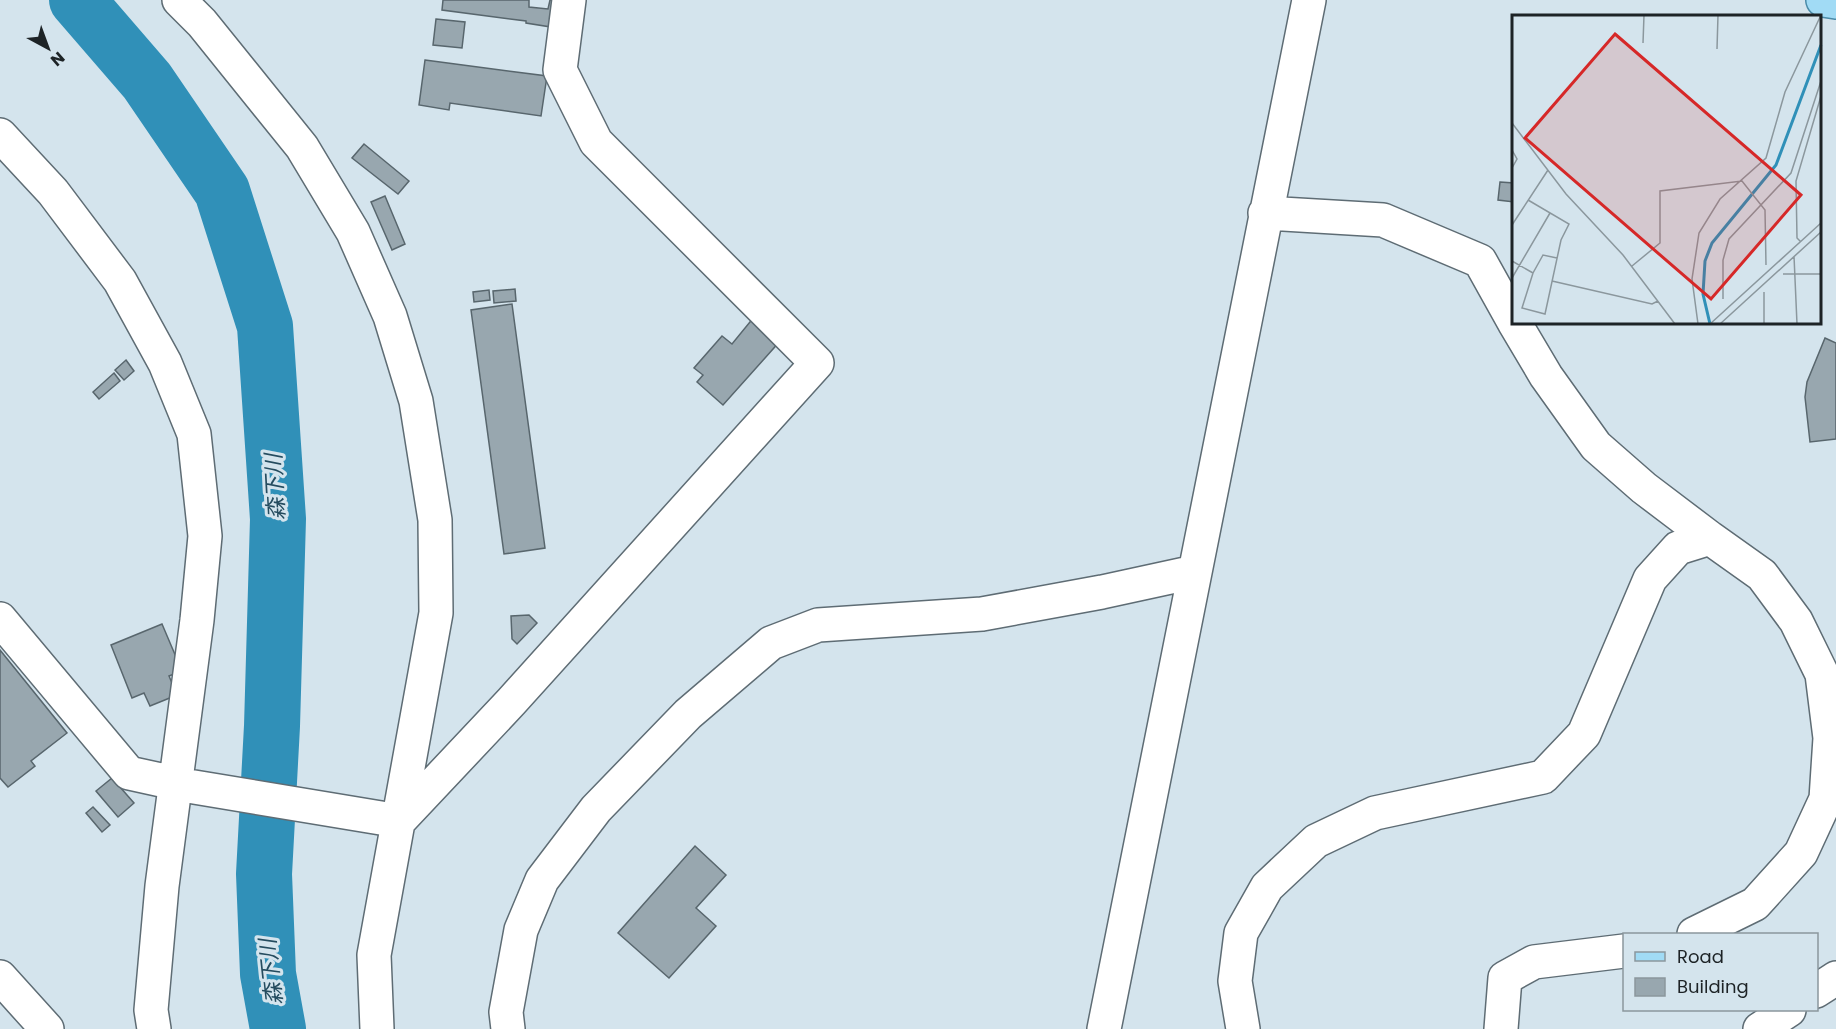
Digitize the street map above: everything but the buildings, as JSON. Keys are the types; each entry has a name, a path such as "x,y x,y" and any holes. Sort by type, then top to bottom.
{"main road":[{"path":"1823,0 1836,2"}],"street":[{"path":"179,0 202,23 302,147 353,232 390,316 416,401 435,520 436,613 390,819 374,955 377,1029"},
{"path":"390,819 511,702 817,363 596,142 560,70 569,0"},
{"path":"1104,1029 1309,0"},
{"path":"0,135 53,192 120,281 165,363 194,434 205,536 182,785 158,931 152,1010 154,1029"},
{"path":"1265,213 1383,219 1480,261 1512,318"},
{"path":"1515,324 1546,376 1596,447 1644,488 1762,575 1796,621 1822,674 1830,738 1826,799 1801,853 1755,904 1696,933"},
{"path":"1243,1029 1235,981 1241,933 1267,887 1316,841 1375,813 1543,777 1584,734 1650,579 1677,548 1710,538"},
{"path":"508,1029 506,1012 521,930 542,880 596,809 688,714 771,644 818,625 982,614 1194,572"},
{"path":"0,619 129,773 182,785 390,819"},
{"path":"1501,1029 1505,978 1534,962 1623,951"},
{"path":"0,977 47,1029"},
{"path":"1818,990 1836,978"},
{"path":"1760,1029 1787,1011"}],"waterway":[{"name":"森下川","path":"77,0 147,81 222,191 265,326 278,519 272,726 264,874 268,974 278,1029"}]}
